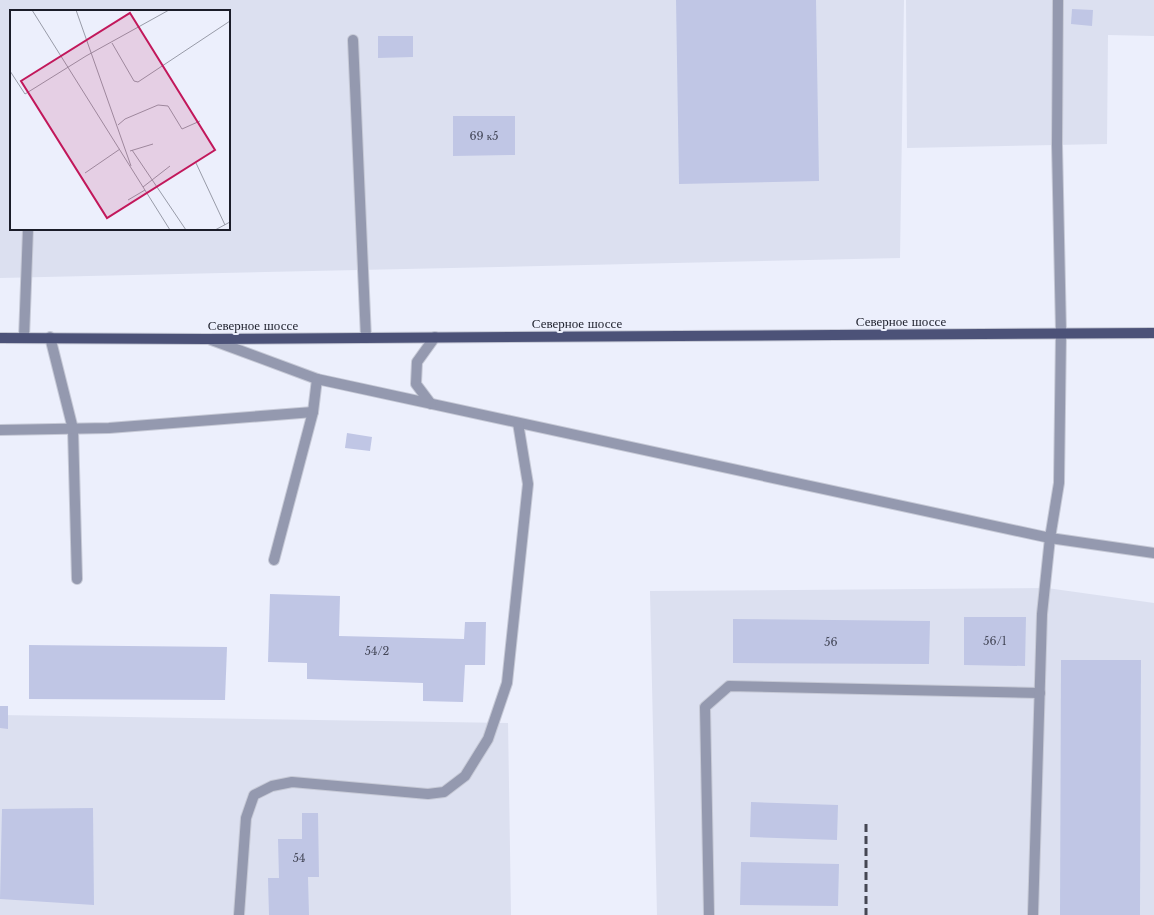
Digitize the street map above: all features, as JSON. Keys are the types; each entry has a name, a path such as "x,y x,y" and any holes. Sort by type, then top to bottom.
{"main road":[{"name":"Северное шоссе","path":"0,338 50,337 207,339 1061,332 1154,333"}],"lane":[{"path":"1033,915 1042,614 1050,538 1059,483 1061,332 1057,145 1058,0"},
{"path":"353,40 366,338"},
{"path":"24,338 28,230"},
{"path":"50,337 73,428 77,579"},
{"path":"431,404 416,384 417,362 435,337"},
{"path":"207,339 317,379 1050,538 1154,553"},
{"path":"274,560 313,412 317,379"},
{"path":"0,430 109,428 313,412"},
{"path":"239,915 246,818 254,795 272,786 292,782 428,794 444,792 465,776 488,739 508,683 528,484 518,423"},
{"path":"709,915 705,707 729,686 1040,692"}],"shaded area":[{"path":"0,0 904,0 900,258 0,278"},
{"path":"906,0 1154,0 1154,36 1108,35 1107,144 907,148"},
{"path":"1047,588 1154,603 1154,915 657,915 650,591"},
{"path":"0,715 508,723 511,915 0,915"}],"building":[{"path":"676,0 816,0 819,181 679,184"},
{"path":"1072,9 1093,10 1092,26 1071,24"},
{"path":"378,36 413,36 413,57 378,58"},
{"path":"453,116 515,116 515,155 453,156"},
{"path":"347,433 372,437 370,451 345,448"},
{"path":"270,594 340,596 339,636 464,639 465,622 486,622 485,665 465,665 463,702 423,701 423,683 307,679 307,663 268,662"},
{"path":"964,617 1026,617 1025,666 964,665"},
{"path":"733,619 930,621 929,664 733,663"},
{"path":"29,645 227,647 225,700 29,699"},
{"path":"1061,660 1141,660 1140,915 1060,915"},
{"path":"0,706 8,706 8,729 0,728"},
{"path":"751,802 838,805 837,840 750,837"},
{"path":"93,808 94,905 0,899 2,809"},
{"path":"302,813 318,813 319,877 308,877 309,915 269,915 268,878 279,878 278,839 302,839"},
{"path":"741,862 839,864 838,906 740,905"}],"railway":[{"path":"866,824 866,915"}]}
